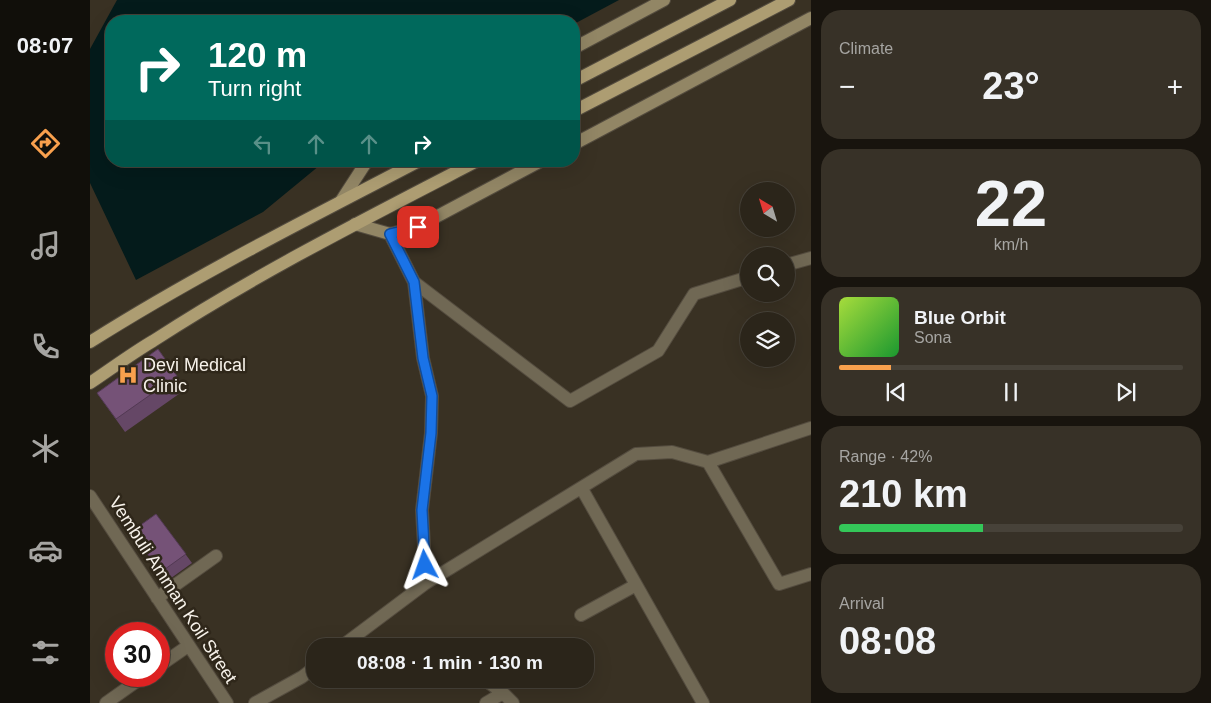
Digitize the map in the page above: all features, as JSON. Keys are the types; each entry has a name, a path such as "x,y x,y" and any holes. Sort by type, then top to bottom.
{"main road":[{"path":"580,78 730,0"},
{"path":"580,108 789,0"},
{"path":"90,342 133,315 341,201 408,167"},
{"path":"90,383 153,340 220,300 355,224 466,167"}],"street":[{"path":"580,45 664,0"},
{"path":"580,141 811,18"},
{"path":"341,201 362,167"},
{"path":"355,224 390,234 418,227 530,167"},
{"path":"390,234 414,282 423,358 432,396 431,433 422,510 426,583"},
{"path":"795,262 811,258"},
{"path":"414,282 570,401 658,351 694,294 740,280"},
{"path":"353,638 426,583 636,454 672,452 708,462 811,428"},
{"path":"708,462 778,584 811,574"},
{"path":"582,488 704,703"},
{"name":"Vembuli Amman Koil Street","path":"90,496 227,703"},
{"path":"157,598 216,556"},
{"path":"581,615 636,584"},
{"path":"170,658 188,646"},
{"path":"254,703 306,673"},
{"path":"302,676 306,677"},
{"path":"106,703 129,687"},
{"path":"496,688 513,703"},
{"path":"486,703 503,693"}],"water":[{"path":"117,0 619,0 580,21 580,15 109,15"},
{"path":"105,22 105,167 318,167 263,212 136,280 90,183 90,49"}],"building":[{"path":"158,349 177,376 116,419 97,393"},
{"path":"156,514 186,554 161,572 131,532"}],"place":[{"name":"Devi Medical Clinic","path":"128,375"}],"route":[{"path":"418,227 390,234 414,282 423,358 432,396 431,433 422,510 425,565"}]}
